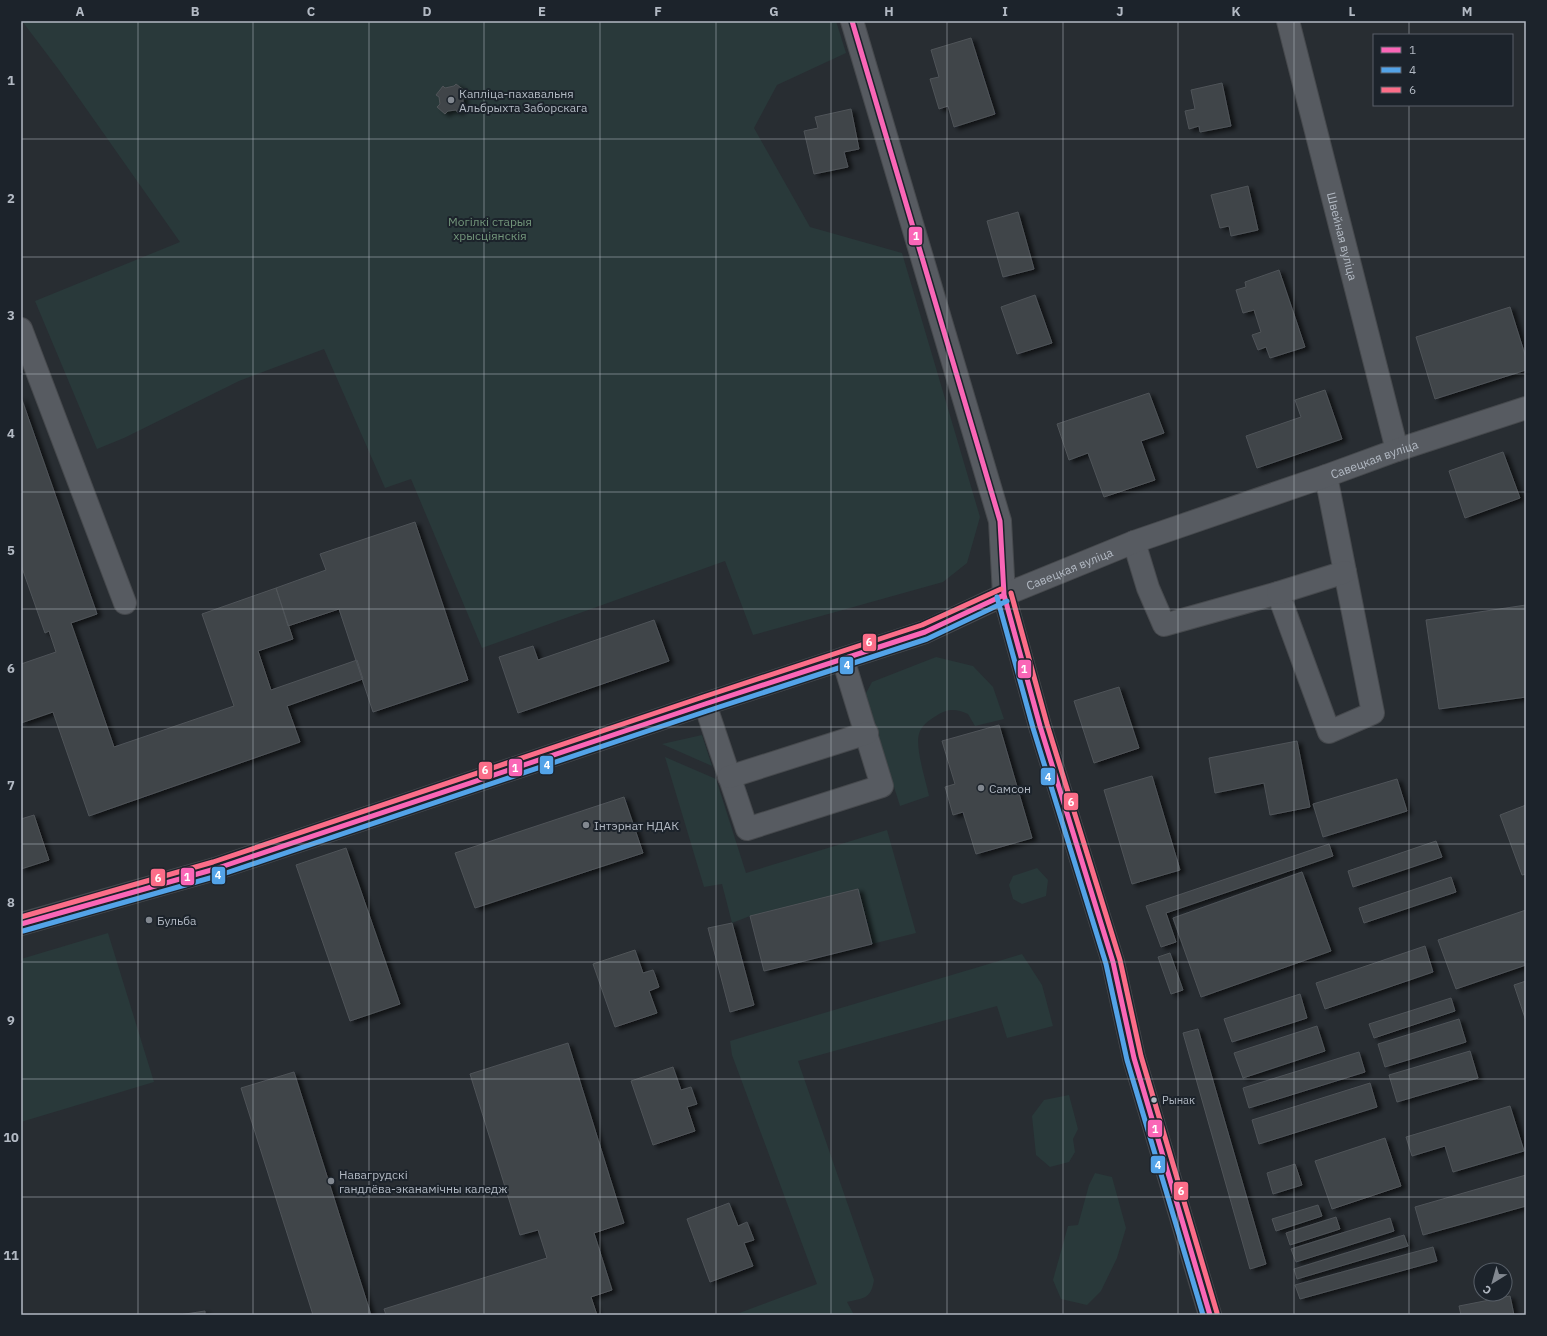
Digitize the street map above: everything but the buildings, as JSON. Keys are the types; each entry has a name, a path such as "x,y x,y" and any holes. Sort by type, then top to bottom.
{"street":[{"path":"852,21 1000,521 1004,595 1040,726 1112,962 1134,1058 1210,1315"},
{"name":"Швейная вуліца","path":"1288,21 1397,450"},
{"path":"21,329 125,603"},
{"name":"Савецкая вуліца","path":"21,924 215,869 705,704 925,632 1004,595 1134,542 1397,450 1526,408"},
{"path":"1278,593 1329,732 1373,713 1326,476"},
{"path":"1134,542 1148,588 1164,625 1278,593 1345,572"},
{"path":"705,704 747,830 882,786 867,733 843,660"},
{"path":"729,777 867,733"}],"green space":[{"name":"Могілкі старыя хрысціянскія","path":"22,21 836,21 846,53 777,85 754,128 810,227 902,253 980,517 967,563 943,582 753,635 725,561 482,648 411,479 385,488 324,349 239,381 124,438 97,449 35,301 180,242 59,70"},
{"path":"936,657 973,666 993,687 1004,719 975,726 968,714 952,710 940,713 928,721 920,731 918,747 929,796 900,806 865,695 872,682"},
{"path":"702,735 712,766 662,744"},
{"path":"665,757 716,779 746,873 887,830 916,933 872,944 858,890 750,916 732,923 722,884 704,887"},
{"path":"1037,868 1048,880 1046,896 1022,904 1013,899 1009,885 1013,876"},
{"path":"108,933 154,1082 21,1122 21,959"},
{"path":"1022,954 1042,985 1053,1026 1007,1038 997,1006 798,1061 874,1280 873,1286 866,1297 847,1302 854,1315 734,1315 817,1284 732,1055 730,1041"},
{"path":"1069,1095 1078,1129 1073,1139 1075,1152 1069,1162 1050,1167 1036,1155 1032,1116 1044,1100"},
{"path":"1095,1173 1112,1177 1126,1228 1117,1258 1101,1291 1087,1305 1061,1299 1053,1280 1068,1226 1078,1225 1089,1185"}],"transit line":[{"name":"1","path":"852,21 1000,521 1004,595 1040,726 1113,962 1134,1058 1210,1315"},
{"name":"6","path":"21,917 213,862 922,625 1001,589"},
{"name":"6","path":"1011,593 1047,724 1120,960 1141,1056 1217,1313"},
{"name":"1","path":"21,924 215,869 705,704 925,632 1004,595"},
{"name":"4","path":"997,597 1033,728 1106,964 1127,1060 1203,1315"},
{"name":"4","path":"23,931 217,876 707,711 927,639 1007,601"}],"place":[{"name":"Капліца-пахавальня Альбрыхта Заборскага","path":"451,100"},
{"name":"Самсон","path":"981,788"},
{"name":"Інтэрнат НДАК","path":"586,825"},
{"name":"Бульба","path":"149,920"},
{"name":"Рынак","path":"1154,1100"},
{"name":"Навагрудскі гандлёва-эканамічны каледж","path":"331,1181"}]}
